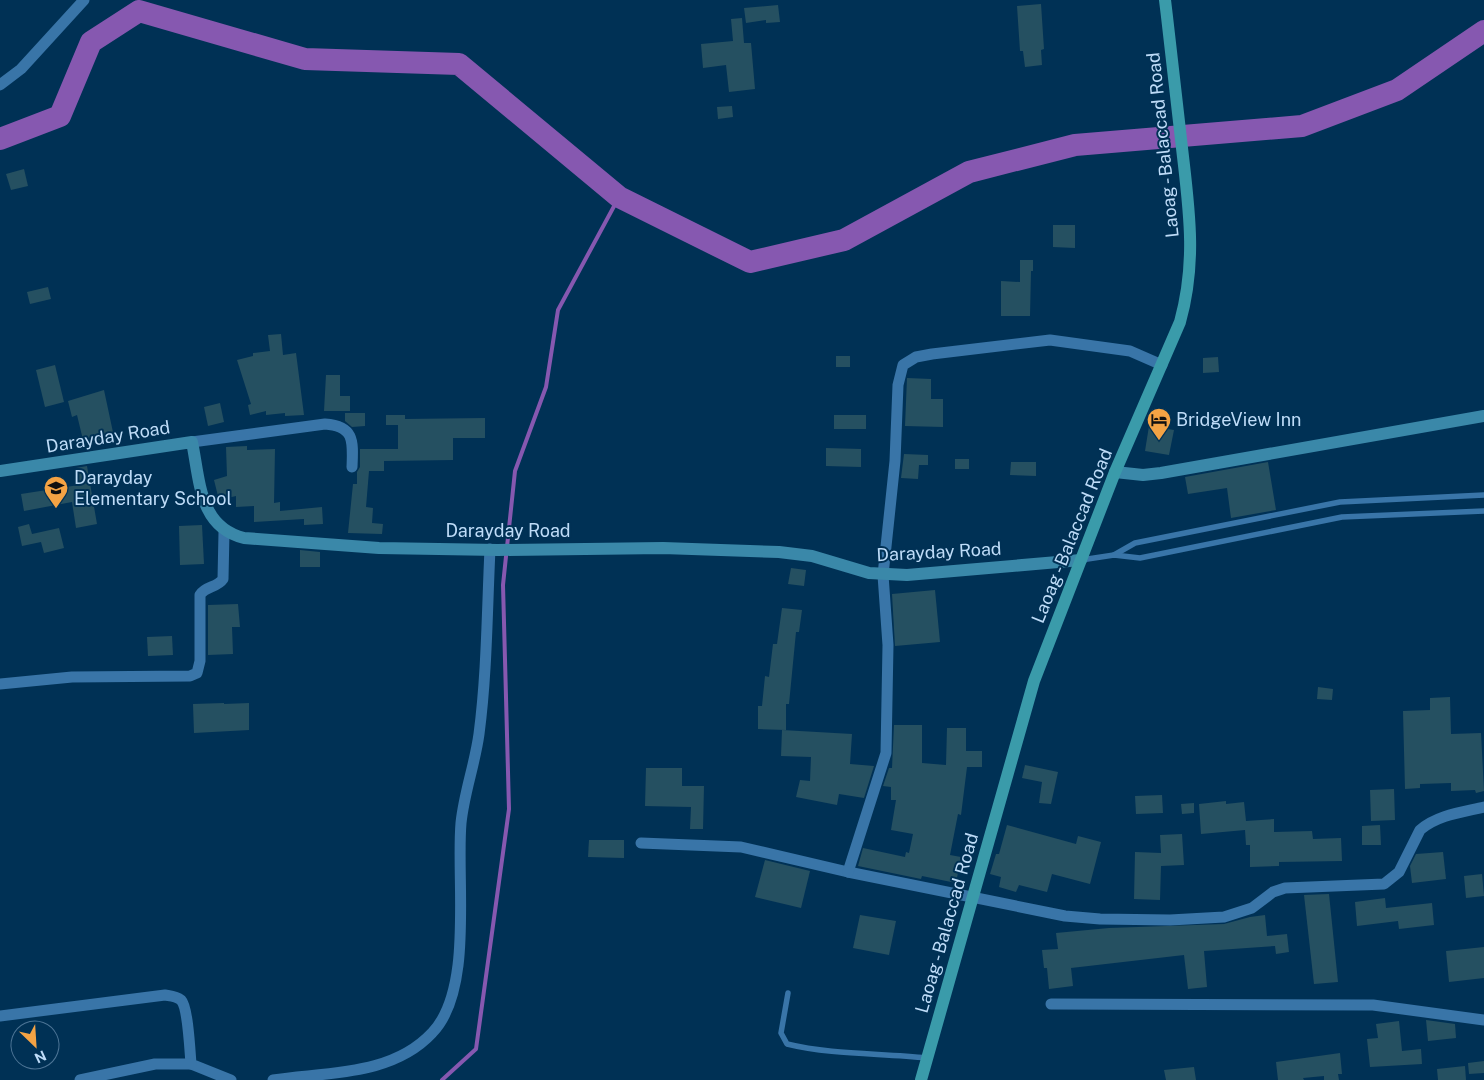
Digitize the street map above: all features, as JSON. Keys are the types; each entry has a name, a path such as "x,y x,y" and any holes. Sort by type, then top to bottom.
{"main road":[{"name":"Laoag - Balaccad Road","path":"921,1080 1034,681 1116,472 1180,322 1188,295 1191,274 1189,216 1165,0"}],"street":[{"path":"0,85 21,70 84,0"},
{"path":"848,872 886,754 888,645 883,575 895,461 898,385 903,365 907,361 932,354 1050,340 1130,351 1162,365"},
{"path":"1116,472 1143,475 1161,473 1484,416"},
{"path":"192,442 325,424 340,425 346,428 351,440 352,467"},
{"name":"Darayday Road","path":"0,471 192,442 208,510 214,523 224,532 244,538 379,548 494,550 663,548 795,553 883,575 907,575 1081,560"},
{"path":"0,684 72,678 190,676 198,673 200,661 200,595 204,590 216,586 223,579 224,532"},
{"path":"273,1080 387,1064 414,1050 434,1032 448,1009 456,971 460,931 460,862 463,808 475,758 482,712 494,550"},
{"path":"641,843 741,847 848,872 1081,918 1170,920 1224,917 1252,908 1273,892 1285,888 1384,884 1399,872 1420,830 1426,825 1484,807"},
{"path":"0,1016 166,995 174,996 180,999 185,1008 192,1064"},
{"path":"1051,1004 1373,1005 1484,1020"},
{"path":"80,1080 155,1064 192,1064 231,1080"}],"lane":[{"path":"1114,556 1135,542 1340,502 1484,496"},
{"path":"1081,560 1114,556 1140,558 1342,517 1484,511"},
{"path":"788,993 781,1033 786,1044 813,1050 927,1058"}],"building":[{"path":"1041,4 1044,49 1041,50 1042,65 1025,67 1023,51 1020,51 1017,6"},
{"path":"778,5 780,22 766,23 766,20 746,23 744,8"},
{"path":"742,18 744,43 751,43 755,89 729,92 726,65 703,68 701,44 733,41 731,19"},
{"path":"732,106 733,117 718,119 717,107"},
{"path":"24,169 28,186 11,190 6,174"},
{"path":"1053,225 1075,225 1075,248 1053,247"},
{"path":"1020,260 1033,260 1030,316 1001,316 1001,281 1020,282"},
{"path":"48,287 51,299 30,304 27,292"},
{"path":"281,334 283,355 296,353 304,415 285,416 285,413 266,415 266,411 250,415 248,405 251,404 237,360 253,356 253,353 270,351 268,335"},
{"path":"836,356 850,356 850,367 836,367"},
{"path":"1218,357 1219,372 1203,373 1203,358"},
{"path":"55,365 64,402 45,407 36,370"},
{"path":"326,375 340,375 340,396 350,396 350,411 324,411"},
{"path":"907,378 931,379 931,399 943,399 943,427 905,426"},
{"path":"104,390 114,437 84,444 77,415 72,417 68,401"},
{"path":"220,403 224,422 208,426 204,407"},
{"path":"345,413 365,413 365,426 352,427 345,421"},
{"path":"386,415 405,415 405,419 485,418 485,438 453,438 453,460 384,461 384,471 369,471 366,507 373,508 372,523 383,524 382,534 348,533 353,484 357,484 357,472 360,467 360,449 398,449 398,425 386,425"},
{"path":"834,415 866,415 866,429 834,429"},
{"name":"BridgeView Inn","path":"1149,426 1174,430 1169,455 1145,451"},
{"path":"247,446 247,450 275,449 274,503 280,502 280,511 322,507 323,524 304,525 304,519 254,522 254,506 236,507 236,496 219,500 214,480 227,476 226,447"},
{"path":"826,448 861,449 861,467 826,466"},
{"path":"904,454 928,455 928,465 919,465 918,479 901,478"},
{"path":"955,459 969,459 969,469 955,469"},
{"path":"1011,462 1036,462 1036,476 1010,475"},
{"path":"1268,462 1276,510 1231,518 1227,488 1188,494 1185,477"},
{"path":"87,466 97,524 76,528 72,502 24,511 21,494 79,485 76,468"},
{"path":"29,524 32,534 59,528 64,548 44,553 41,542 22,546 18,527"},
{"path":"202,525 204,564 180,565 179,526"},
{"path":"300,550 320,552 320,567 300,567"},
{"path":"791,568 806,570 804,586 788,584"},
{"path":"935,590 940,642 895,646 892,594"},
{"path":"238,604 240,627 232,627 233,654 208,655 208,605"},
{"path":"782,608 802,610 799,632 796,632 789,704 786,704 786,730 758,729 758,706 762,706 765,676 769,677 773,644 777,644"},
{"path":"172,636 173,655 148,656 147,637"},
{"path":"1318,687 1333,689 1332,700 1317,699"},
{"path":"1450,697 1451,734 1481,733 1484,791 1476,793 1475,790 1451,791 1451,783 1420,784 1420,788 1405,789 1403,711 1430,710 1430,698"},
{"path":"249,703 249,730 194,733 193,704"},
{"path":"894,725 922,725 922,763 946,765 947,728 966,728 966,751 982,751 982,767 967,767 961,815 958,814 950,855 961,857 956,883 922,876 921,879 858,866 863,848 905,857 906,852 909,853 913,834 891,830 896,800 891,800 891,787 883,786 889,768 892,768"},
{"path":"782,730 852,734 850,764 874,766 864,798 839,794 837,805 796,797 800,780 810,781 811,757 781,756"},
{"path":"1025,765 1058,772 1051,804 1039,803 1042,782 1022,778"},
{"path":"646,768 682,768 682,786 704,786 703,829 690,829 691,807 645,806"},
{"path":"1394,789 1395,820 1371,821 1370,790"},
{"path":"1162,795 1163,813 1136,814 1135,796"},
{"path":"1226,801 1226,804 1244,802 1246,821 1274,819 1274,832 1312,831 1313,839 1341,838 1342,861 1279,862 1279,866 1250,867 1250,845 1246,845 1245,830 1201,834 1199,804"},
{"path":"1194,803 1194,813 1182,814 1181,804"},
{"path":"1007,825 1076,844 1078,836 1101,842 1090,884 1052,874 1047,892 1019,885 1016,892 999,887 1001,877 990,874 996,854 999,854"},
{"path":"1380,825 1381,845 1362,845 1362,826"},
{"path":"1182,834 1184,865 1161,866 1160,900 1134,899 1135,852 1161,853 1160,835"},
{"path":"589,840 624,840 624,858 588,857"},
{"path":"1443,852 1446,879 1412,883 1410,866 1416,854"},
{"path":"765,860 810,871 801,908 755,897"},
{"path":"1482,874 1484,896 1466,898 1464,876"},
{"path":"1329,894 1338,982 1314,984 1304,895"},
{"path":"1385,898 1386,908 1432,903 1434,925 1399,929 1398,921 1357,926 1355,902"},
{"path":"860,915 896,921 889,955 853,948"},
{"path":"1265,915 1267,936 1287,934 1289,952 1276,954 1275,946 1204,951 1207,987 1188,989 1184,955 1071,968 1073,986 1049,989 1047,968 1044,968 1042,950 1058,949 1056,933 1109,928 1224,924"},
{"path":"1484,947 1484,978 1449,982 1446,951"},
{"path":"1426,1020 1455,1024 1456,1038 1428,1041"},
{"path":"1399,1021 1402,1051 1421,1049 1422,1064 1370,1067 1367,1039 1378,1038 1376,1024"},
{"path":"1340,1053 1342,1074 1338,1074 1339,1080 1324,1080 1324,1076 1303,1078 1304,1080 1278,1080 1276,1062"},
{"path":"1484,1061 1484,1073 1469,1074 1468,1063"},
{"path":"1465,1066 1466,1080 1438,1080 1437,1069"},
{"path":"1194,1067 1196,1080 1166,1080 1164,1070"}],"waterway":[{"path":"0,139 60,116 91,42 139,11 305,59 459,64 619,197 750,262 844,240 969,172 1075,145 1302,126 1397,90 1484,31"},
{"path":"442,1080 476,1049 509,809 503,585 515,471 546,387 558,310 619,197"}],"place":[{"name":"BridgeView Inn","path":"1159,441"},
{"name":"Darayday Elementary School","path":"56,509"}]}
